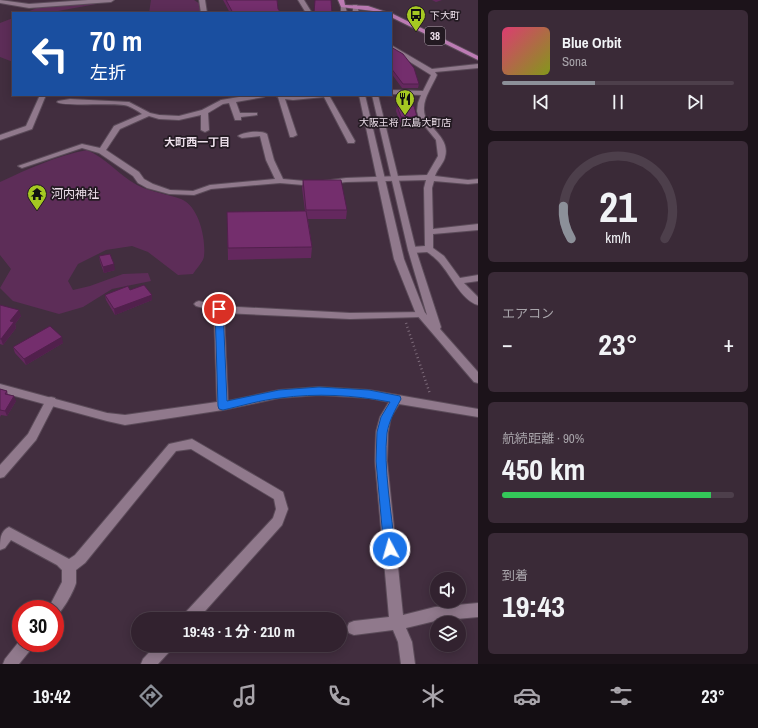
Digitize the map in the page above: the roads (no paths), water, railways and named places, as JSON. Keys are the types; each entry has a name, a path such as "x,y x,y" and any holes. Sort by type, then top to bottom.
{"main road":[{"path":"353,0 355,6"},
{"path":"342,3 382,12"},
{"name":"38","path":"392,15 478,58"}],"street":[{"path":"0,1 12,1 29,6 111,0"},
{"path":"202,0 204,12"},
{"path":"301,0 308,12"},
{"path":"0,10 12,1"},
{"path":"355,6 356,12"},
{"path":"392,48 434,75 421,103 420,111 423,119 440,140 442,156 431,178 428,188 429,249"},
{"path":"430,71 478,66"},
{"path":"392,92 426,93"},
{"path":"0,138 29,127 43,96"},
{"path":"60,102 70,98 129,104 148,114 160,117 179,118 204,112 221,102 258,96"},
{"path":"293,134 279,96 293,98 315,96"},
{"path":"327,96 351,141"},
{"path":"362,96 399,259 421,314 478,379"},
{"path":"375,96 412,250 437,331"},
{"path":"232,100 238,116 255,114"},
{"path":"204,112 205,130"},
{"path":"102,151 117,128 148,114"},
{"path":"242,136 263,134 270,160 280,181"},
{"path":"22,166 82,146 90,147 102,151 136,174 141,181 150,186 169,192 194,194 210,188 280,181 315,184 380,178 431,178 468,182 478,181"},
{"path":"429,232 478,228"},
{"path":"412,250 429,249 441,258 478,302"},
{"path":"458,280 478,278"},
{"path":"199,304 219,309 350,316 421,314"},
{"path":"219,309 223,406"},
{"path":"0,388 107,417 125,420 223,406 279,394 319,391 369,394 478,414"},
{"path":"396,399 386,417 382,432 381,461 397,623 405,642 408,664"},
{"path":"0,473 32,437 51,402"},
{"path":"69,567 80,559 173,447 192,444 279,496 282,509 278,520 195,612"},
{"path":"0,544 9,534 62,561 69,567 69,583 60,600"},
{"path":"354,628 397,623 435,614 478,610"},
{"path":"10,664 20,652"},
{"path":"148,664 159,652"}],"place":[{"name":"下大町","path":"416,32"},
{"name":"大阪王将 広島大町店","path":"405,116"},
{"name":"河内神社","path":"37,211"}],"district":[{"name":"大町西一丁目","path":"197,142"}]}
